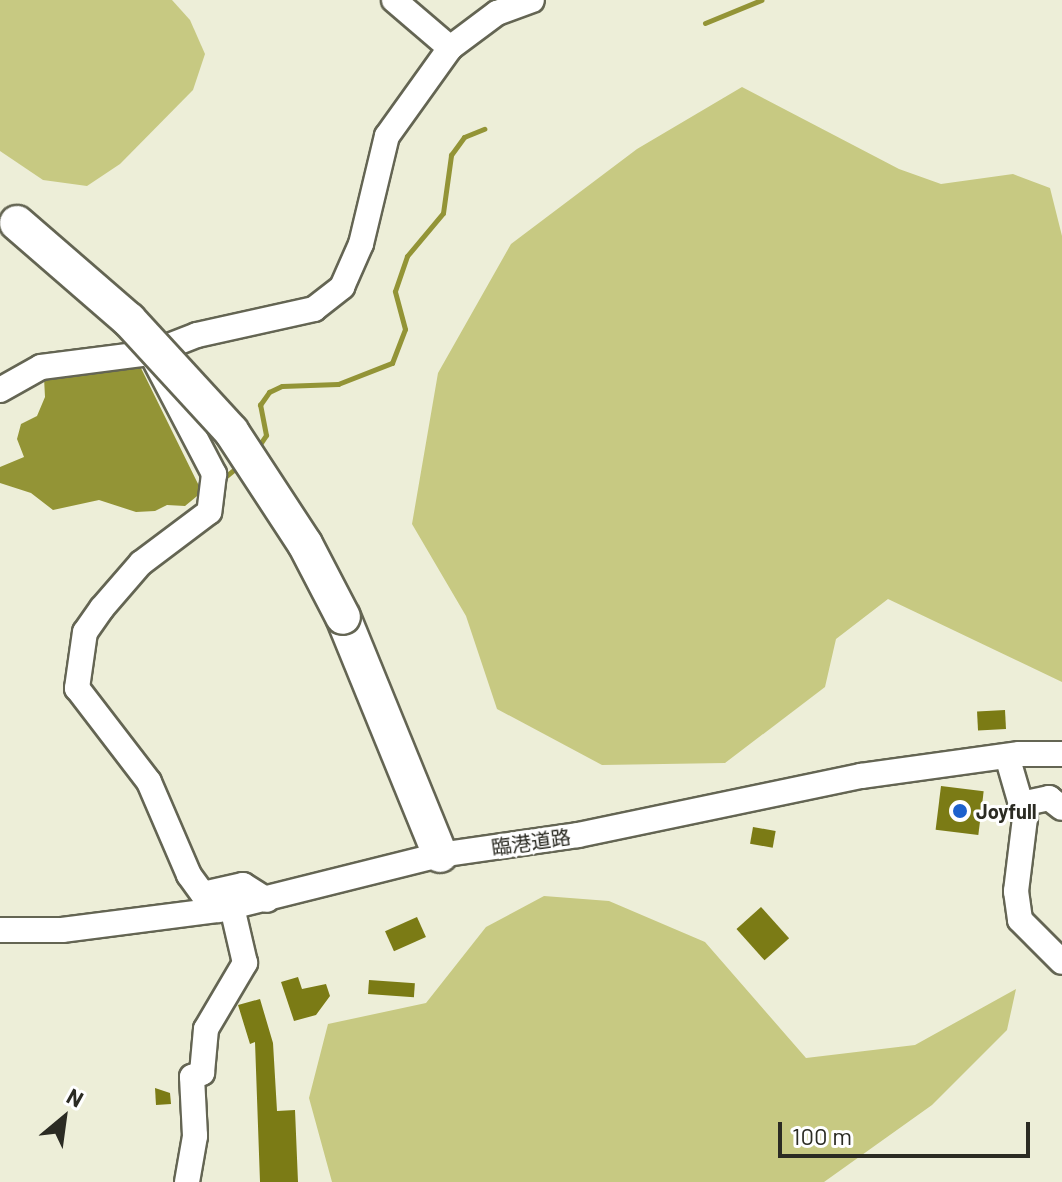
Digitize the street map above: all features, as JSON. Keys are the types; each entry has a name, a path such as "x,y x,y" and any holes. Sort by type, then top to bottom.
{"highway":[{"path":"8,217 129,320 231,431 305,544 343,617 440,855"}],"street":[{"path":"394,0 450,48"},
{"path":"0,390 41,367 151,353 197,335 314,309 342,287 361,244 387,136 450,48 497,13 532,0"},
{"path":"151,353 184,418 213,486 209,512 141,563 102,608 85,632 77,688 149,782 189,875 203,894 243,885 267,900"},
{"name":"臨港道路","path":"0,930 62,930 232,907 440,855 578,835 861,776 1007,756 1062,754"},
{"path":"1007,756 1025,818 1016,891 1020,920 1062,962"},
{"path":"1021,804 1049,798 1062,808"},
{"path":"187,1182 195,1136 192,1077 202,1073 206,1029 245,963 232,907"}],"green space":[{"path":"0,0 172,0 190,20 205,54 193,90 120,164 87,186 43,180 0,151"},
{"path":"742,87 899,169 941,184 1013,174 1050,188 1062,236 1062,682 888,599 836,639 825,687 725,763 602,765 497,709 466,616 412,524 438,373 511,244 637,149"},
{"path":"544,896 609,901 705,942 806,1058 915,1045 1016,989 1007,1030 932,1105 824,1182 332,1182 309,1098 328,1024 426,1003 486,927"}],"shaded area":[{"path":"140,366 202,492 185,506 167,505 155,511 136,512 99,500 53,510 31,493 0,483 0,467 24,457 17,439 21,424 37,416 45,397 44,378"}],"building":[{"path":"1005,710 1006,729 978,730 977,711"},
{"name":"Joyfull","path":"941,786 984,791 978,835 936,830"},
{"path":"753,827 776,831 773,848 750,844"},
{"path":"761,907 789,938 765,960 736,929"},
{"path":"417,917 426,937 394,951 385,931"},
{"path":"298,977 302,989 326,984 330,996 316,1015 294,1021 281,982"},
{"path":"369,980 415,983 414,997 368,994"},
{"path":"260,999 273,1043 277,1111 295,1110 298,1182 260,1182 255,1042 250,1044 238,1005"},
{"path":"155,1088 170,1093 171,1104 156,1105"}],"waterway":[{"path":"705,23 761,0"},
{"path":"256,450 266,435 260,405 269,392 282,386 338,384 392,363 405,329 395,291 407,256 443,213 451,155 464,137 484,129"},
{"path":"220,481 240,465"}],"place":[{"name":"Joyfull","path":"960,811"}]}
